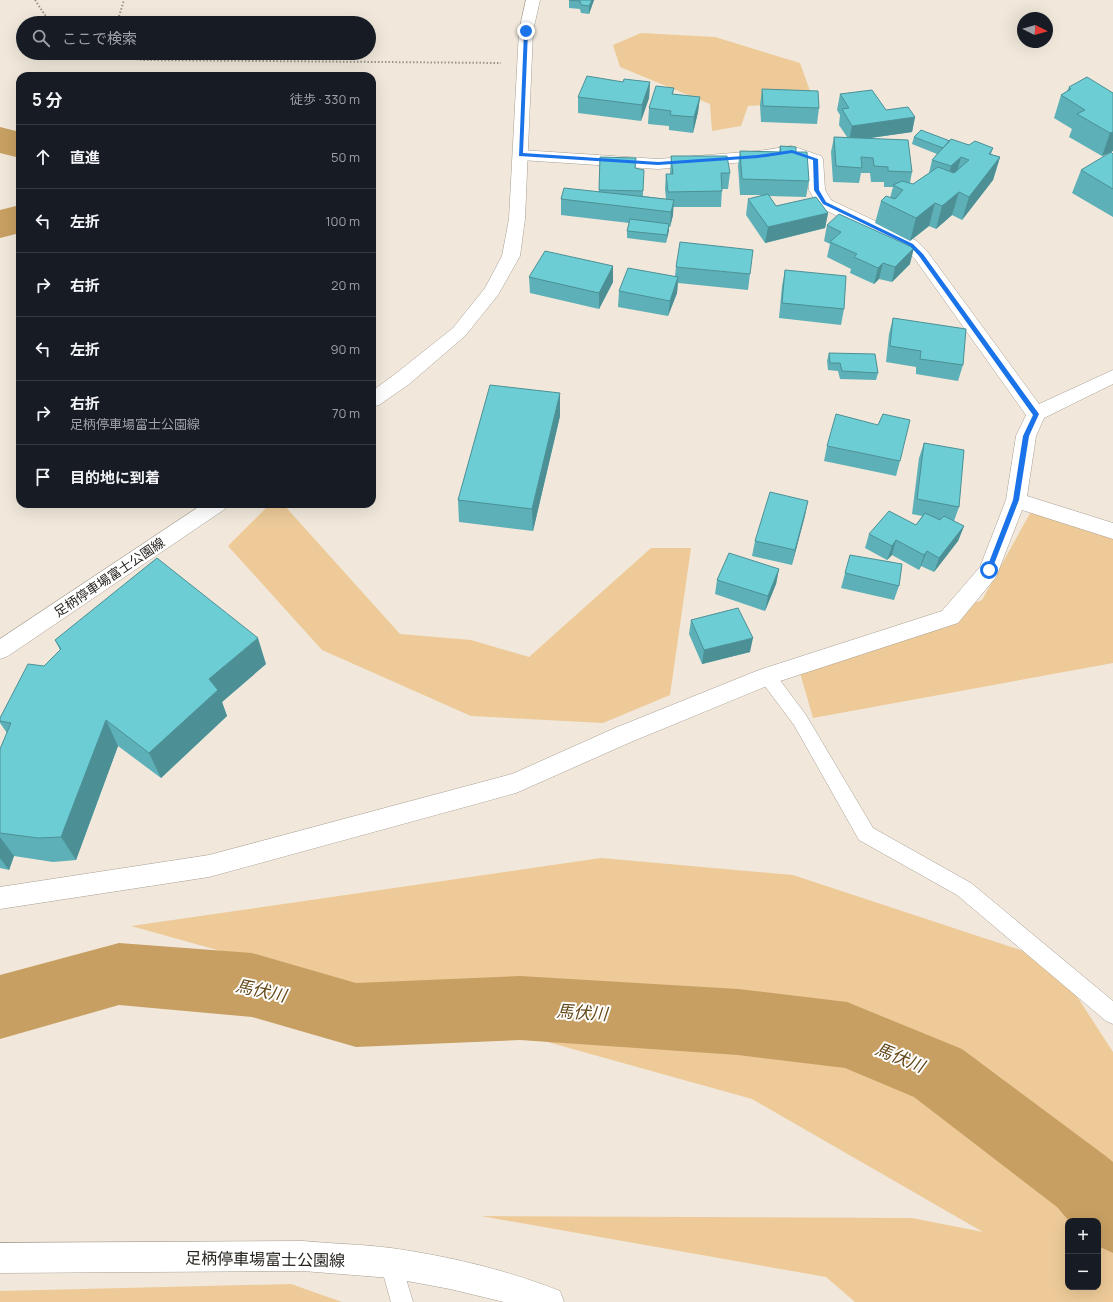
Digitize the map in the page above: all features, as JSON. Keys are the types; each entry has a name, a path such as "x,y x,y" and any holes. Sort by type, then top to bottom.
{"street":[{"path":"376,397 401,380 459,332 492,291 511,256 517,219 526,31 533,0"},
{"path":"521,155 658,164 758,156 792,151 816,159 817,190 824,203 911,245 921,255 1036,414"},
{"path":"0,898 209,866 516,783 623,735 767,676 950,617 989,570 1016,500 1026,436 1036,414 1113,376"},
{"path":"1016,500 1113,531"},
{"name":"足柄停車場富士公園線","path":"0,650 212,508"},
{"name":"足柄停車場富士公園線","path":"0,1258 303,1256 391,1263 450,1274 524,1292 550,1302"}],"lane":[{"path":"767,676 800,720 866,834 964,890 1113,1014"},
{"path":"391,1263 402,1302"}],"path":[{"path":"35,0 46,16"},
{"path":"119,16 124,0"},
{"path":"144,60 525,64"}],"shaded area":[{"path":"641,33 715,37 800,63 814,102 748,106 741,126 712,131 710,104 620,67 613,45"},
{"path":"1034,506 1113,532 1113,663 813,718 798,666 982,600"},
{"path":"266,508 287,508 400,634 471,640 529,657 651,548 691,548 670,695 603,723 471,716 322,650 228,546"},
{"path":"601,858 793,875 1054,961 1113,1052 1113,1302 855,1302 826,1277 481,1216 912,1218 983,1232 752,1099 131,926"},
{"path":"291,1284 342,1302 0,1302 0,1291"}],"building":[{"path":"569,0 592,0 589,6 581,5 580,1"},
{"path":"587,76 623,82 624,79 650,82 642,105 578,97"},
{"path":"1087,77 1113,93 1113,132 1110,133 1077,114 1085,110 1061,95 1071,89 1069,87"},
{"path":"656,86 674,88 672,94 700,97 694,117 670,115 671,111 649,108"},
{"path":"762,89 818,91 819,108 763,106"},
{"path":"872,90 886,110 908,107 915,117 852,126 842,109 849,108 840,94"},
{"path":"921,130 950,141 943,148 914,137"},
{"path":"834,137 908,140 912,172 888,171 888,167 874,166 873,158 861,157 862,168 836,166"},
{"path":"951,139 969,145 975,141 993,148 989,154 1000,157 969,197 959,192 942,206 935,203 916,218 881,201 886,196 895,199 903,190 893,185 902,181 913,184 938,167 954,173 969,160 961,157 951,166 932,160"},
{"path":"780,146 796,147 796,152 807,152 809,181 742,179 740,151 781,152"},
{"path":"1111,152 1113,154 1113,189 1081,170"},
{"path":"671,156 727,156 730,173 721,173 722,191 668,192 666,174 673,174"},
{"path":"600,157 636,158 635,168 644,170 643,191 599,190"},
{"path":"564,188 674,200 671,212 561,199"},
{"path":"768,194 776,206 816,197 828,213 768,227 748,199"},
{"path":"839,214 914,248 895,267 883,263 878,268 854,257 857,254 830,242 841,232 827,225"},
{"path":"630,219 669,224 667,235 627,231"},
{"path":"680,242 753,250 750,274 676,267"},
{"path":"545,251 613,266 599,293 529,277"},
{"path":"628,268 678,277 670,301 619,291"},
{"path":"785,270 846,276 844,309 782,303"},
{"path":"893,318 966,329 963,365 920,359 921,351 890,346"},
{"path":"829,353 875,354 878,373 842,371 840,363 830,363"},
{"path":"490,385 560,393 532,509 458,500"},
{"path":"836,414 878,425 883,414 910,420 900,461 827,446"},
{"path":"924,443 964,450 959,507 917,499"},
{"path":"770,492 808,501 795,550 755,541"},
{"path":"889,511 916,525 925,513 940,520 944,516 964,526 939,558 927,551 924,555 896,540 892,546 869,534"},
{"path":"729,553 779,569 768,596 717,580"},
{"path":"850,555 902,564 899,586 845,573"},
{"path":"157,558 258,638 209,679 218,690 149,753 106,720 61,837 38,838 0,833 0,749 11,723 0,721 0,718 28,664 44,666 61,649 55,640"},
{"path":"738,608 753,638 704,650 691,620"}],"waterway":[{"name":"馬伏川","path":"0,139 16,145"},
{"name":"馬伏川","path":"0,225 16,219"},
{"name":"馬伏川","path":"0,1007 119,974 252,985 356,1015 520,1008 738,1022 847,1035 938,1073 1082,1182 1113,1216"}],"route":[{"path":"526,31 521,155 658,164 758,156 792,151 816,159 817,190 824,203 911,245 921,255 1036,414 1026,436 1016,500 989,570"}]}
